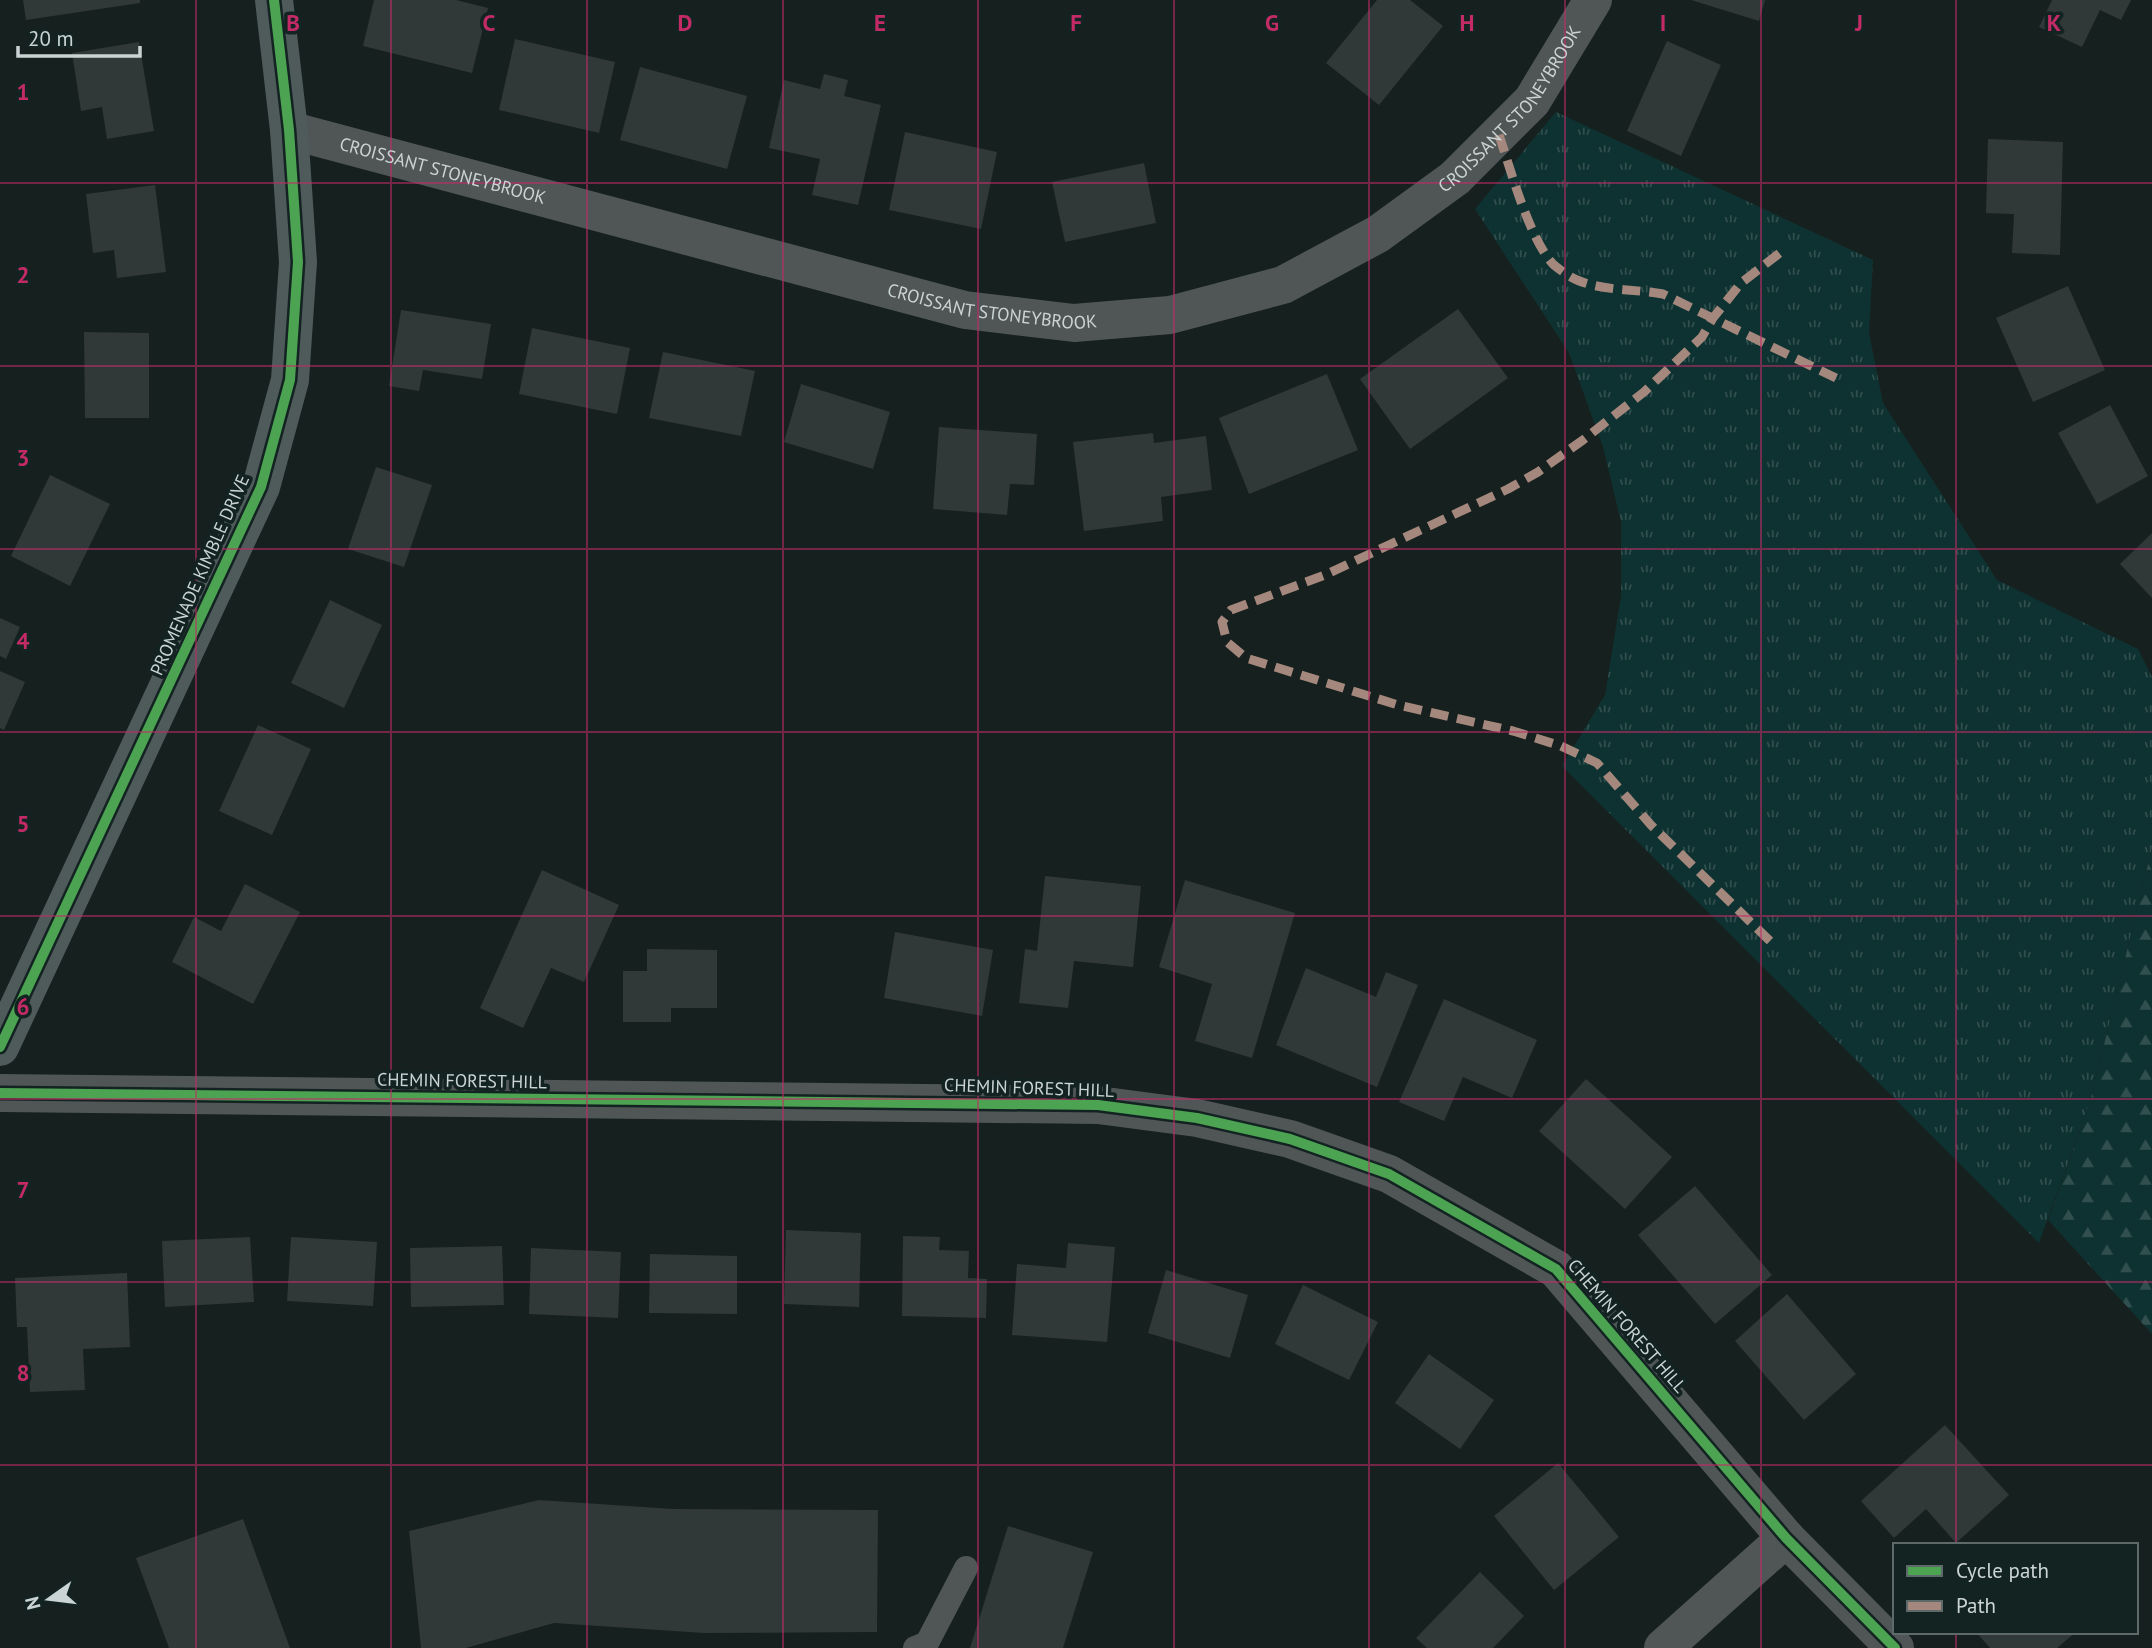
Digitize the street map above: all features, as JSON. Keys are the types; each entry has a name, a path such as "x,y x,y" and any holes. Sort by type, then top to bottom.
{"street":[{"name":"PROMENADE KIMBLE DRIVE","path":"0,1047 261,486 290,380 298,262 289,130 274,0"},
{"name":"CROISSANT STONEYBROOK","path":"289,130 965,310 1074,323 1170,315 1283,285 1378,234 1455,178 1532,101 1594,0"},
{"name":"CHEMIN FOREST HILL","path":"0,1093 1098,1105 1197,1118 1290,1139 1389,1174 1556,1269 1786,1538 1895,1648"},
{"path":"1663,1648 1786,1538"}],"lane":[{"path":"915,1648 927,1643 966,1569"}],"green space":[{"path":"1556,112 1873,260 1869,333 1883,403 1997,580 2138,649 2152,677 2152,848 2090,1102 2039,1243 1562,766 1605,695 1621,596 1621,522 1603,447 1569,353 1475,209"},
{"path":"2152,848 2152,1334 2048,1220 2090,1102"}],"building":[{"path":"23,0 140,0 140,3 26,20"},
{"path":"374,0 456,0 488,8 472,73 363,46"},
{"path":"1377,0 1410,0 1443,26 1379,105 1326,63"},
{"path":"1691,0 1765,0 1759,21"},
{"path":"2052,0 2131,0 2121,20 2100,10 2082,47 2039,27"},
{"path":"515,39 615,62 599,133 499,110"},
{"path":"1667,41 1721,65 1681,156 1627,131"},
{"path":"139,42 154,131 107,139 102,107 81,111 72,53"},
{"path":"640,67 747,96 727,169 620,140"},
{"path":"824,74 848,80 844,96 881,105 858,205 812,195 820,159 769,148 784,80 820,89"},
{"path":"905,132 997,152 981,229 889,210"},
{"path":"1988,139 2063,142 2060,255 2012,253 2014,214 1986,213"},
{"path":"1144,163 1156,223 1065,242 1052,182"},
{"path":"155,185 166,272 117,278 114,250 93,253 86,194"},
{"path":"2068,286 2105,370 2033,402 1996,318"},
{"path":"1458,309 1508,378 1410,449 1360,379"},
{"path":"401,310 491,324 482,379 423,370 419,391 389,386"},
{"path":"532,328 630,348 617,414 519,394"},
{"path":"84,332 149,333 149,418 85,418"},
{"path":"663,352 755,371 741,436 649,418"},
{"path":"1327,374 1358,450 1249,494 1219,418"},
{"path":"801,384 890,412 873,469 784,442"},
{"path":"2110,405 2148,476 2097,504 2058,433"},
{"path":"939,427 1037,434 1034,485 1010,484 1007,515 933,509"},
{"path":"1153,433 1154,443 1206,436 1212,490 1161,497 1163,521 1084,531 1073,442"},
{"path":"376,467 432,485 404,567 348,549"},
{"path":"50,475 110,504 70,586 11,556"},
{"path":"2152,533 2152,598 2120,564"},
{"path":"330,600 382,625 344,708 291,683"},
{"path":"0,618 20,627 6,659 0,656"},
{"path":"0,671 25,682 4,730 0,728"},
{"path":"258,725 311,749 272,835 219,811"},
{"path":"542,870 619,905 584,982 551,968 523,1028 480,1008"},
{"path":"1045,876 1141,886 1133,967 1074,961 1068,1008 1019,1003 1025,949 1037,951"},
{"path":"1185,880 1295,913 1252,1058 1195,1041 1212,984 1159,967"},
{"path":"245,884 300,912 253,1004 172,962 194,917 221,931"},
{"path":"895,932 993,950 982,1016 884,998"},
{"path":"647,949 717,950 717,1008 671,1008 671,1022 623,1022 623,971 647,971"},
{"path":"1306,968 1376,997 1386,972 1418,985 1377,1087 1276,1045"},
{"path":"1444,999 1537,1040 1512,1098 1463,1077 1444,1121 1399,1102"},
{"path":"1586,1079 1672,1157 1625,1209 1539,1131"},
{"path":"1695,1186 1772,1275 1715,1324 1638,1235"},
{"path":"786,1230 861,1233 859,1307 784,1304"},
{"path":"903,1236 940,1237 939,1250 969,1251 968,1278 987,1279 986,1318 902,1316"},
{"path":"250,1237 254,1302 165,1307 162,1241"},
{"path":"291,1237 377,1242 373,1306 287,1301"},
{"path":"1068,1243 1115,1247 1107,1342 1012,1335 1017,1264 1066,1268"},
{"path":"502,1246 504,1305 411,1307 410,1248"},
{"path":"531,1248 621,1252 618,1318 529,1314"},
{"path":"650,1254 737,1256 737,1314 649,1313"},
{"path":"1166,1270 1248,1295 1230,1358 1148,1333"},
{"path":"127,1273 130,1347 83,1349 85,1390 30,1392 27,1327 17,1327 15,1278"},
{"path":"1303,1285 1378,1322 1349,1380 1275,1344"},
{"path":"1787,1294 1856,1374 1804,1420 1735,1341"},
{"path":"1429,1354 1494,1400 1460,1449 1395,1403"},
{"path":"1945,1425 2009,1495 1956,1543 1926,1509 1894,1538 1861,1501"},
{"path":"1558,1463 1619,1537 1554,1590 1494,1516"},
{"path":"539,1500 673,1509 878,1510 877,1632 704,1633 554,1623 466,1648 421,1648 409,1531"},
{"path":"243,1519 290,1648 169,1648 136,1558"},
{"path":"1008,1526 1093,1552 1063,1648 970,1648"},
{"path":"1480,1572 1524,1616 1493,1648 1427,1648 1416,1638"},
{"path":"1978,1634 2074,1634 2057,1648 1990,1648"}],"marked path":[{"path":"1499,135 1529,222 1545,254 1562,271 1587,284 1663,294 1836,378"},
{"path":"1770,941 1651,825 1597,763 1561,746 1513,731 1398,705 1246,658 1227,642 1222,622 1231,610 1325,575 1508,489 1538,472 1644,392 1702,337 1713,318 1741,283 1781,252"}],"cycle path":[{"path":"0,1047 261,487 290,380 298,262 289,130 274,0"},
{"path":"0,1093 1098,1105 1197,1118 1290,1139 1389,1174 1556,1269 1786,1538 1895,1648"}]}
